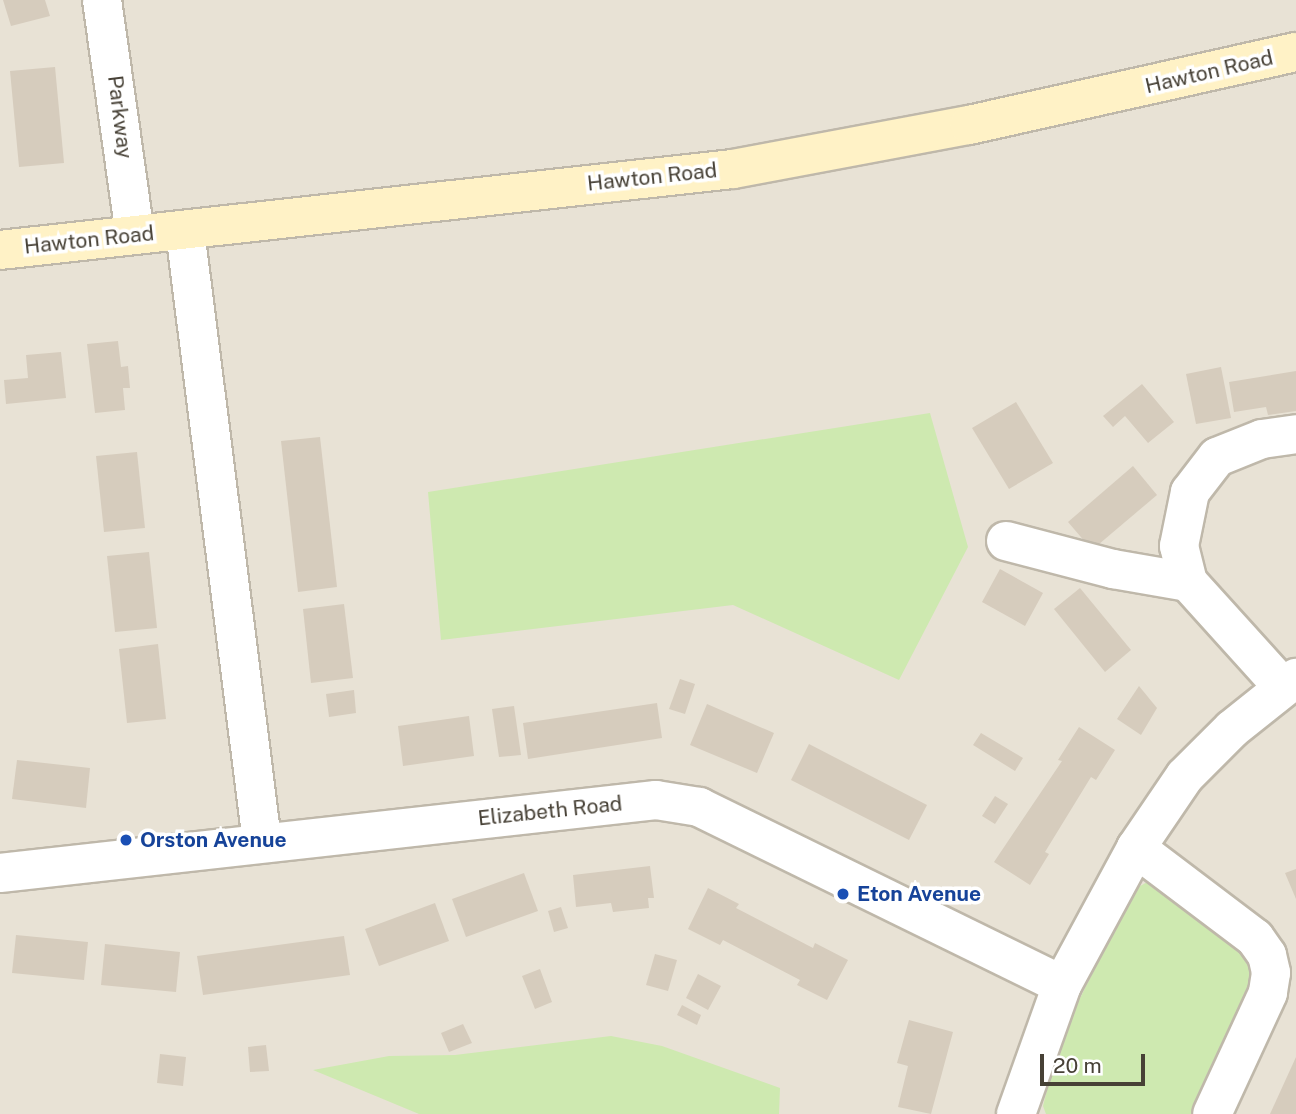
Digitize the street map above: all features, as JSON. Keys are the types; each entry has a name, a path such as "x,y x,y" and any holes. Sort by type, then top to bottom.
{"street":[{"name":"Parkway","path":"102,0 135,235"},
{"name":"Hawton Road","path":"0,250 733,169 969,125 1296,52"},
{"path":"185,231 262,841"},
{"path":"1016,1114 1062,985 1136,848 1185,776 1289,682 1188,582 1179,545 1190,492 1217,457 1262,439 1296,434"},
{"path":"1006,541 1113,569 1188,582"},
{"name":"Elizabeth Road","path":"0,873 262,841 656,800 699,807 1062,985"},
{"path":"1136,848 1255,937 1267,955 1271,973 1268,993 1212,1114"}],"shaded area":[{"path":"0,0 1296,0 1296,1114 0,1114"}],"green space":[{"path":"930,413 968,547 899,680 733,605 441,640 428,492"},
{"path":"1149,881 1241,937 1256,976 1199,1114 1046,1114 1043,1106 1055,1058 1078,1002 1135,889"},
{"path":"611,1036 662,1046 780,1088 779,1114 419,1114 313,1070 389,1056 455,1055"}],"building":[{"path":"3,0 45,0 50,16 11,26"},
{"path":"55,67 64,163 19,167 10,71"},
{"path":"118,341 121,367 128,366 130,388 123,388 125,410 95,413 87,344"},
{"path":"61,352 66,398 6,404 4,380 28,378 26,355"},
{"path":"1221,367 1231,418 1196,424 1186,374"},
{"path":"1296,371 1296,411 1268,415 1266,407 1234,412 1229,382"},
{"path":"1142,384 1174,422 1148,443 1125,416 1113,427 1103,416"},
{"path":"1016,402 1053,463 1009,489 972,428"},
{"path":"320,437 337,587 298,592 281,441"},
{"path":"137,452 145,528 104,532 96,456"},
{"path":"1133,466 1157,495 1092,550 1068,522"},
{"path":"149,552 157,628 115,632 107,556"},
{"path":"1000,569 1043,593 1025,626 982,602"},
{"path":"1080,588 1131,650 1105,672 1054,609"},
{"path":"344,604 353,678 311,683 303,609"},
{"path":"158,644 166,719 127,723 119,649"},
{"path":"680,679 695,684 685,714 669,709"},
{"path":"1139,686 1157,708 1141,735 1117,719"},
{"path":"354,690 356,713 329,717 326,694"},
{"path":"657,703 662,738 528,759 523,723"},
{"path":"707,704 774,733 757,773 690,745"},
{"path":"514,706 521,755 499,757 492,709"},
{"path":"469,716 474,756 403,766 398,726"},
{"path":"1079,727 1115,750 1096,780 1091,777 1045,852 1049,854 1030,885 994,862 1062,761 1058,760"},
{"path":"981,733 1023,758 1015,771 973,745"},
{"path":"809,744 927,805 909,840 791,780"},
{"path":"17,760 90,768 86,808 12,799"},
{"path":"995,796 1008,804 995,824 982,816"},
{"path":"650,866 654,898 648,898 649,908 613,912 611,903 576,907 573,875"},
{"path":"1296,869 1296,899 1285,873"},
{"path":"524,873 538,911 466,937 452,899"},
{"path":"708,888 739,904 736,908 813,948 815,943 848,960 827,1000 797,985 800,980 723,940 720,945 688,929"},
{"path":"435,903 449,941 379,966 365,929"},
{"path":"561,907 568,928 554,932 548,911"},
{"path":"16,935 88,942 84,980 12,973"},
{"path":"344,936 350,975 203,995 197,956"},
{"path":"105,944 180,952 176,992 101,985"},
{"path":"655,954 677,960 668,991 646,985"},
{"path":"540,969 552,1002 535,1009 522,976"},
{"path":"698,974 721,986 708,1010 686,998"},
{"path":"682,1005 701,1015 697,1025 677,1015"},
{"path":"909,1020 953,1032 931,1114 898,1107 908,1066 897,1063"},
{"path":"463,1024 472,1043 449,1052 441,1033"},
{"path":"266,1045 269,1071 250,1072 248,1047"},
{"path":"160,1054 186,1057 183,1086 157,1083"},
{"path":"1296,1057 1296,1114 1270,1114"}],"place":[{"name":"Orston Avenue","path":"126,840"},
{"name":"Eton Avenue","path":"843,894"}]}
